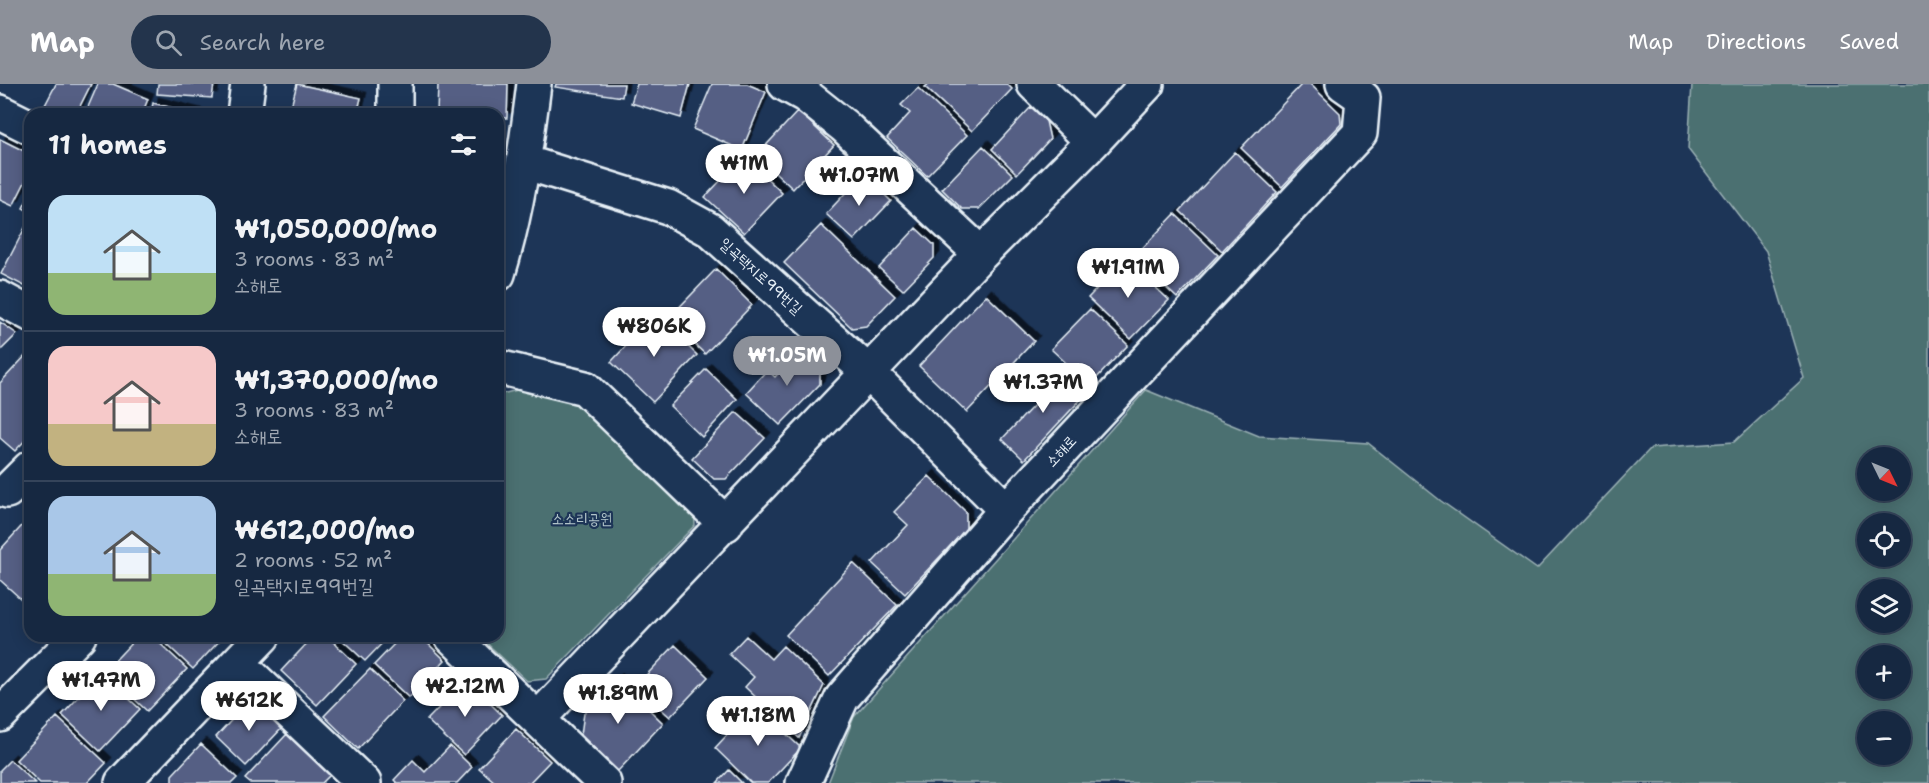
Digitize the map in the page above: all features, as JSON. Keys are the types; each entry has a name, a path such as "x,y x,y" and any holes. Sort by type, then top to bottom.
{"street":[{"path":"245,108 248,84"},
{"path":"395,84 395,108"},
{"path":"504,254 524,162 534,84"},
{"path":"785,84 805,95 844,126 981,254"},
{"path":"1034,84 1093,142"},
{"path":"538,719 981,254 1093,142 1147,84"},
{"name":"소해로","path":"803,783 842,698 1006,510 1359,133 1363,98 1343,84"},
{"path":"0,112 24,124"},
{"name":"일곡택지로99번길","path":"524,162 668,207 710,230 868,372 1006,510"},
{"path":"0,298 24,311"},
{"path":"504,368 585,388 726,524"},
{"path":"7,491 24,474"},
{"path":"0,715 73,642"},
{"path":"122,783 257,642"},
{"path":"458,642 604,783"},
{"path":"238,663 364,783"}],"green space":[{"path":"1692,84 1929,84 1929,783 828,783 854,717 1146,390 1259,436 1368,443 1441,501 1537,569 1651,448 1734,442 1804,378 1766,251 1688,149"},
{"name":"소소리공원","path":"517,390 574,397 694,507 695,525 546,679 527,681 485,642 504,642 504,393"}],"building":[{"path":"56,84 91,84 79,108 44,108"},
{"path":"98,84 113,84 148,99 144,108 88,108"},
{"path":"158,84 214,84 212,98 157,94"},
{"path":"297,84 361,98 358,108 291,108"},
{"path":"438,84 508,84 507,118 504,118 504,108 437,108"},
{"path":"556,84 624,84 622,97 555,87"},
{"path":"637,84 690,84 681,118 631,103"},
{"path":"712,84 747,84 766,92 742,150 693,129"},
{"path":"929,84 1007,84 1012,89 972,131 925,87"},
{"path":"1302,84 1310,84 1340,113 1341,124 1282,187 1241,148"},
{"path":"918,88 967,135 927,176 887,138 910,113 901,105"},
{"path":"153,103 173,108 152,108"},
{"path":"1031,107 1046,121 1050,139 1017,174 992,149"},
{"path":"798,111 834,145 793,189 757,155"},
{"path":"0,139 24,151 24,184 13,206 0,200"},
{"path":"983,146 1013,175 979,209 962,209 942,189"},
{"path":"1235,152 1277,192 1222,251 1180,211"},
{"path":"744,156 782,193 744,233 705,197"},
{"path":"863,174 891,201 854,240 826,214"},
{"path":"1175,214 1218,255 1177,298 1134,257"},
{"path":"821,225 895,296 866,326 852,328 784,263"},
{"path":"916,228 934,245 934,258 903,290 879,268"},
{"path":"24,230 24,286 1,274"},
{"path":"1125,259 1169,300 1131,339 1088,298"},
{"path":"716,269 752,305 705,354 668,319"},
{"path":"986,295 1034,341 967,412 919,366"},
{"path":"1090,309 1128,345 1090,385 1051,349"},
{"path":"655,315 697,355 653,402 611,362"},
{"path":"0,322 17,334 0,351"},
{"path":"803,347 820,364 820,384 780,425 746,393 767,370 775,377"},
{"path":"24,357 24,441 15,451 0,438 0,383"},
{"path":"706,369 737,399 702,437 670,406"},
{"path":"1055,369 1084,396 1024,460 1002,439 1038,401 1031,394"},
{"path":"736,412 765,438 726,479 714,479 692,458"},
{"path":"929,476 966,512 966,529 905,594 872,563 908,525 894,512"},
{"path":"24,524 24,602 0,580 0,550"},
{"path":"853,563 897,605 829,676 786,635"},
{"path":"746,636 771,659 783,646 824,685 799,738 745,687 754,677 729,654"},
{"path":"132,642 158,642 187,669 147,711 105,671"},
{"path":"164,642 218,642 193,669"},
{"path":"308,642 333,642 356,664 317,705 281,671"},
{"path":"344,642 383,642 365,661"},
{"path":"396,642 426,642 445,660 409,698 374,665"},
{"path":"675,645 708,677 670,717 636,686"},
{"path":"370,669 403,701 358,749 324,716"},
{"path":"101,673 140,709 100,751 62,715"},
{"path":"617,679 663,723 618,771 581,735 584,713"},
{"path":"466,680 502,715 464,755 427,720"},
{"path":"251,699 282,728 246,766 216,737"},
{"path":"755,705 801,748 768,783 751,783 715,748"},
{"path":"57,717 106,763 87,783 40,783 16,760"},
{"path":"516,729 550,761 529,783 496,783 479,768"},
{"path":"287,734 330,775 322,783 250,783 245,779"},
{"path":"201,744 237,778 232,783 172,783 172,775"},
{"path":"450,746 472,767 457,783 397,783 394,780 413,760 425,772"},
{"path":"10,760 35,783 0,783 0,770"},
{"path":"729,770 742,783 717,783"}]}
